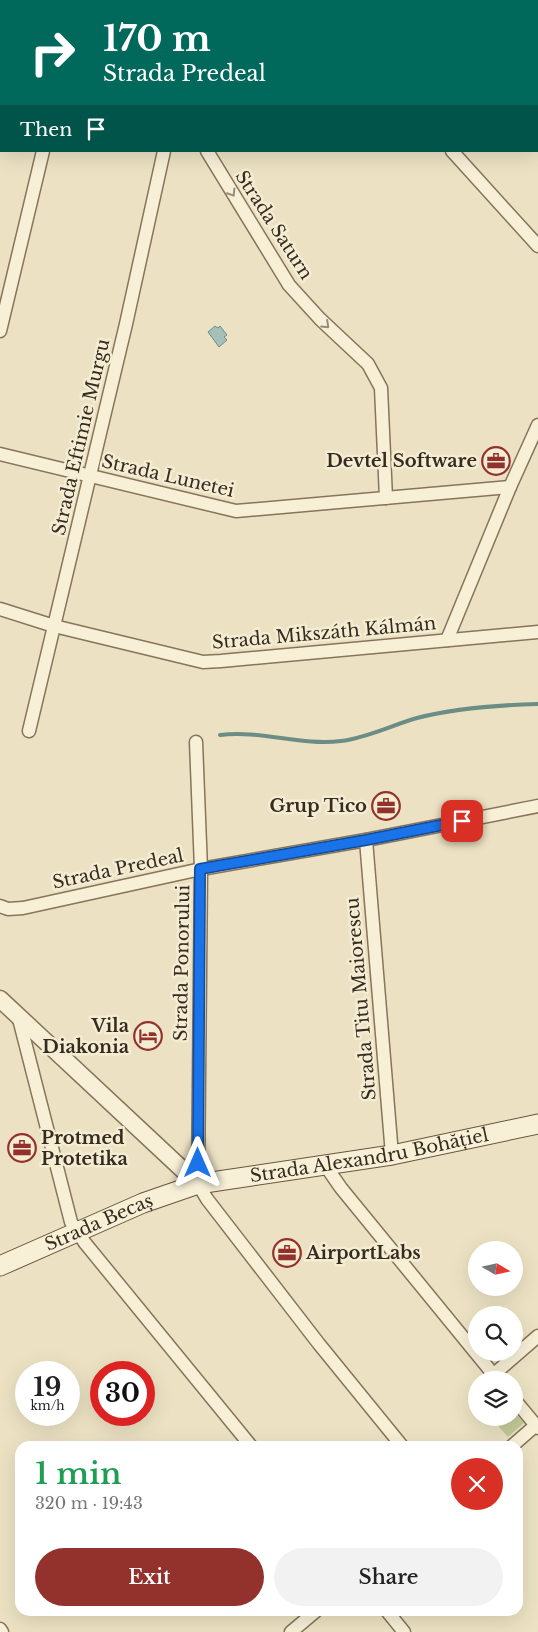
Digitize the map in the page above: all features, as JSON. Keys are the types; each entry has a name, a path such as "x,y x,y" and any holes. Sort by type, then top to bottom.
{"main road":[{"name":"Strada Alexandru Bohățiel","path":"198,1184 392,1156 538,1124"},
{"name":"Strada Becaș","path":"0,1266 143,1203 198,1184"}],"street":[{"path":"0,331 43,152"},
{"name":"Strada Eftimie Murgu","path":"29,731 126,324 164,152"},
{"name":"Strada Saturn","path":"208,152 289,285 320,319 368,364 382,388 386,498"},
{"path":"453,152 538,246"},
{"path":"447,640 510,486 538,425"},
{"name":"Strada Lunetei","path":"0,454 236,511 510,486"},
{"name":"Strada Mikszáth Kálmán","path":"0,609 54,626 208,662 538,632"},
{"name":"Strada Ponorului","path":"196,742 200,869 198,1184"},
{"name":"Strada Predeal","path":"0,906 8,909 23,908 200,869 366,840 538,806"},
{"name":"Strada Titu Maiorescu","path":"366,840 392,1156"},
{"path":"0,999 198,1184 210,1204 398,1441"},
{"path":"18,1015 71,1222 77,1232 247,1441"},
{"path":"325,1165 347,1196 491,1371"},
{"path":"502,1371 538,1336"},
{"path":"518,1441 537,1426 523,1410"},
{"path":"291,1632 310,1616"},
{"path":"391,1616 404,1632"}],"green space":[{"path":"498,1426 521,1426 508,1437"}],"water":[{"path":"215,326 218,328 220,326 227,335 224,337 227,340 219,347 208,332"}],"waterway":[{"path":"220,735 235,734 326,742 341,741 370,734 417,718 462,709 538,704"}],"place":[{"name":"Devtel Software","path":"496,461"},
{"name":"Grup Tico","path":"386,806"},
{"name":"Vila Diakonia","path":"148,1036"},
{"name":"Protmed Protetika","path":"22,1148"},
{"name":"AirportLabs","path":"287,1253"}],"route":[{"path":"198,1163 200,869 462,821"}]}
